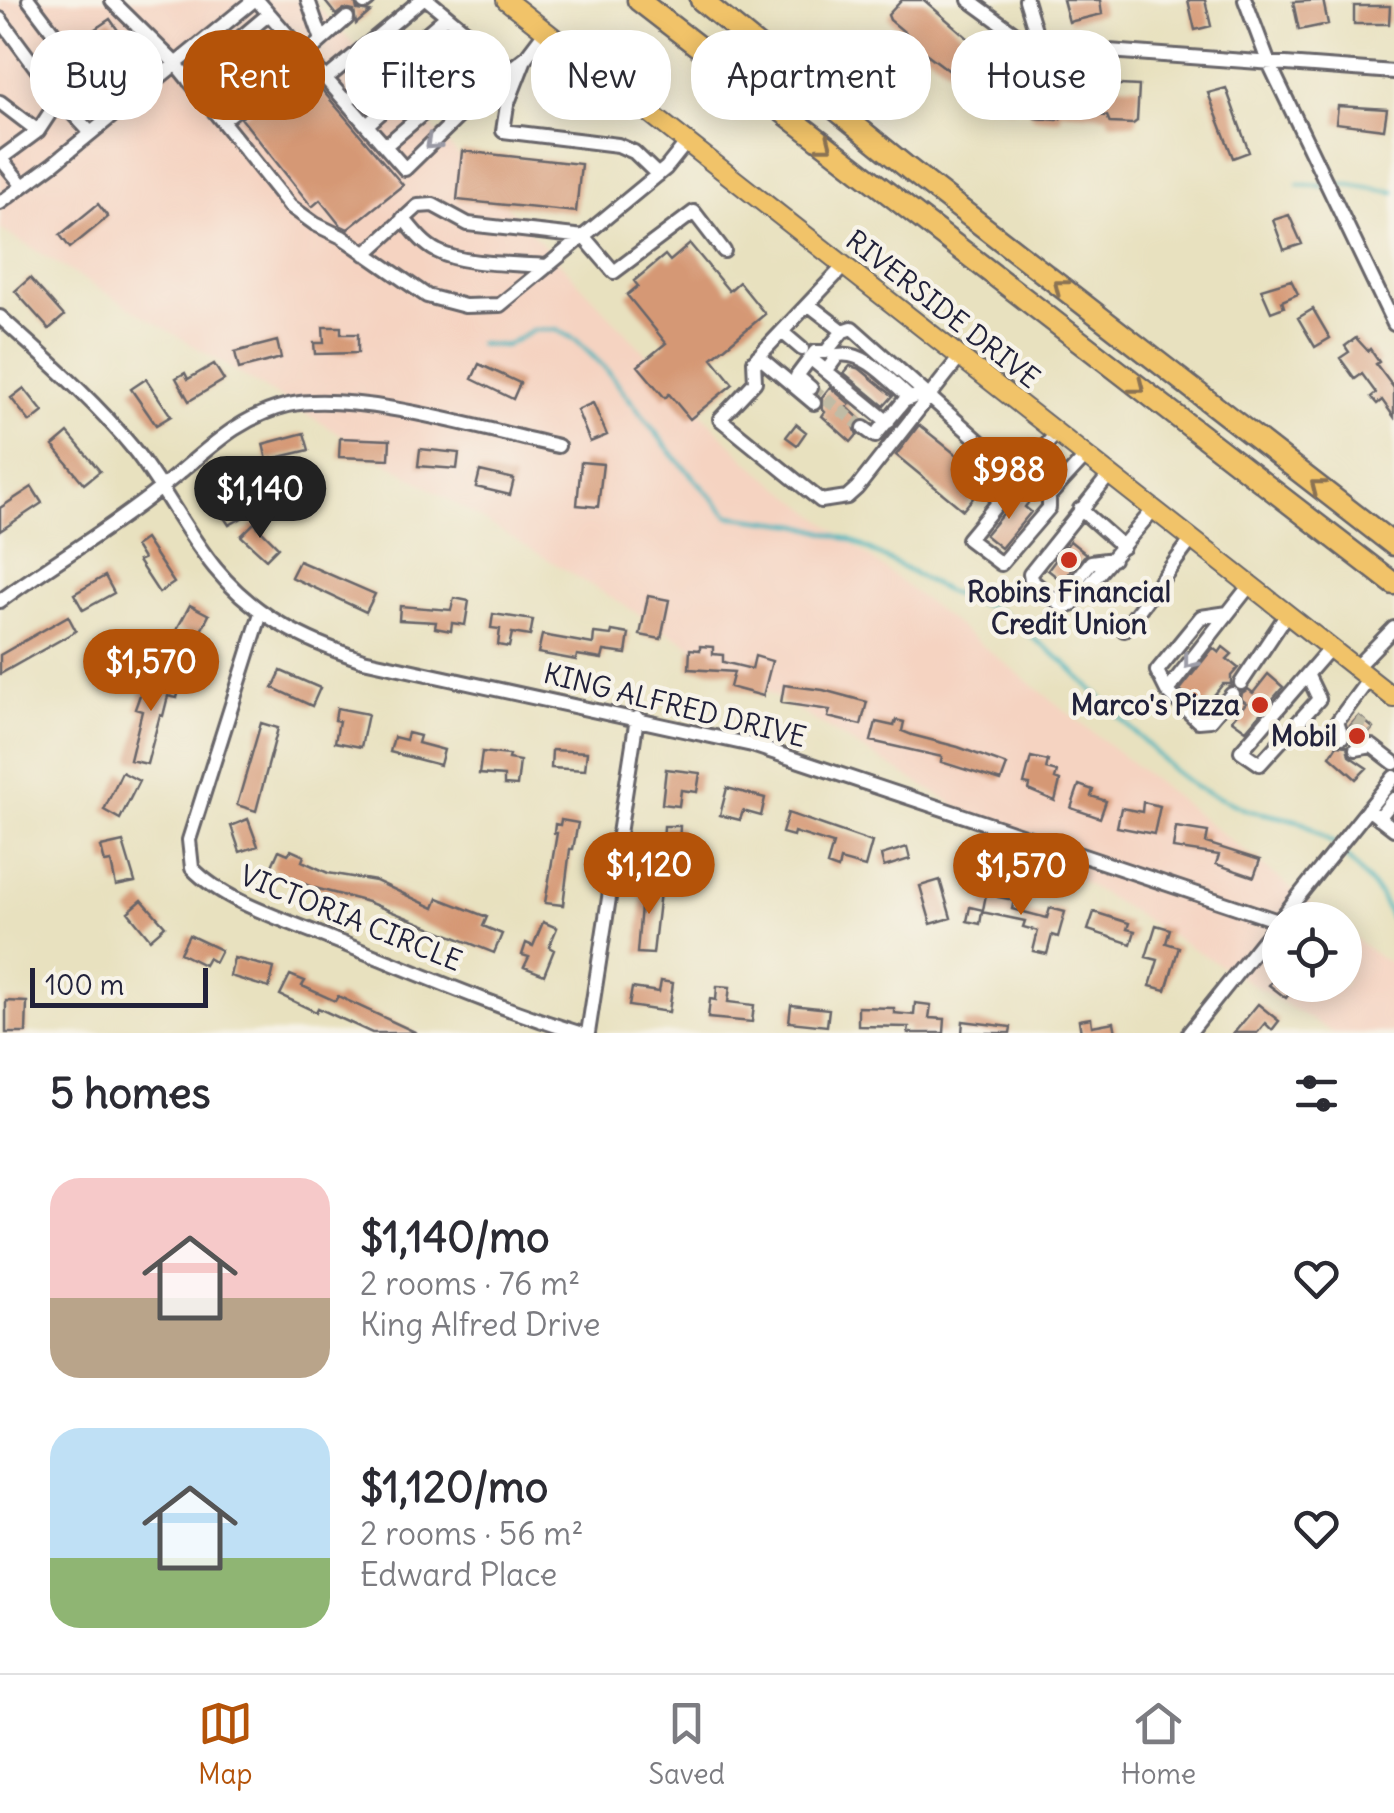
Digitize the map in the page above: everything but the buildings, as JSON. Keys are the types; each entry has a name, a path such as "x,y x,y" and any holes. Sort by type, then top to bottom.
{"highway":[{"path":"638,0 1394,584"},
{"path":"702,0 925,181 1394,546"},
{"path":"1334,538 1394,596"}],"main road":[{"name":"RIVERSIDE DRIVE","path":"506,0 543,30"},
{"name":"RIVERSIDE DRIVE","path":"657,120 1394,698"}],"street":[{"path":"29,0 52,30"},
{"path":"113,0 183,73"},
{"path":"163,74 255,0 284,30"},
{"path":"308,0 318,30"},
{"path":"328,78 424,0 464,30"},
{"path":"969,0 1010,30"},
{"path":"1026,0 1035,30"},
{"path":"1245,0 1268,61 1394,324"},
{"path":"250,30 270,14"},
{"path":"431,30 447,16"},
{"path":"325,37 347,18"},
{"path":"0,19 30,60"},
{"path":"511,67 531,50"},
{"path":"1121,53 1394,72"},
{"path":"526,56 507,105 503,131 618,144 634,152 658,175"},
{"path":"325,75 345,99"},
{"path":"0,102 38,131"},
{"path":"22,186 1,159 38,131 45,120"},
{"path":"79,120 91,133"},
{"path":"0,203 107,120"},
{"path":"364,120 404,169 455,120"},
{"path":"367,124 372,120"},
{"path":"385,146 416,120"},
{"path":"222,121 290,206 426,296 465,306 500,304 658,175 686,143"},
{"path":"365,254 418,206 434,205 468,224 584,237 614,272 694,212 724,251"},
{"path":"403,218 425,244 441,254 548,266"},
{"path":"844,266 754,360 755,382 720,419 821,500 848,497 857,488 960,357"},
{"path":"808,304 843,330"},
{"name":"KING ALFRED DRIVE","path":"0,317 110,422 162,487 215,568 260,613 323,647 364,660 752,745 1262,916"},
{"path":"806,354 826,352 843,330 852,328 996,456"},
{"path":"782,332 888,422"},
{"path":"827,370 838,355 848,353 870,364 910,398"},
{"path":"758,356 812,396 797,376 806,354"},
{"path":"864,428 875,436 904,400 928,398"},
{"path":"0,601 162,487 226,432 255,416 290,405 379,408 558,446"},
{"path":"1057,432 968,539 1001,564 1049,508 1048,496 1086,456"},
{"path":"1110,474 1029,575 1056,602 1091,562 1107,560 1123,548 1154,509"},
{"path":"1080,510 1123,548"},
{"path":"1124,630 1192,539"},
{"path":"1250,585 1166,691 1198,721 1210,720 1237,688 1287,614"},
{"name":"VICTORIA CIRCLE","path":"260,613 189,840 192,868 218,890 273,914 529,1018 578,1033"},
{"path":"1345,724 1362,673 1389,632"},
{"path":"1308,676 1319,698 1260,764 1241,750 1330,648"},
{"path":"588,1033 637,718"},
{"path":"1365,742 1394,763"},
{"path":"1295,902 1374,813 1394,777"},
{"path":"1374,813 1394,799"},
{"path":"1374,813 1394,828"},
{"path":"1189,1033 1262,941"}],"shaded area":[{"path":"0,0 312,0 345,35 345,120 425,120 747,461 1309,902 1262,902 1262,990 0,229"},
{"path":"1362,944 1394,964 1394,1033 1333,1033 1282,1002 1362,1002"}],"waterway":[{"path":"1298,185 1323,186"},
{"path":"1332,185 1394,192"},
{"path":"478,344 505,346 534,330 557,330 576,340 606,369 674,456 729,516 799,525 851,540 948,592 997,610 1063,661 1195,787 1247,810 1300,821 1336,845"},
{"path":"1344,854 1380,895 1394,924"}],"tunnel":[{"path":"811,388 864,428"},
{"path":"1355,720 1370,732"},
{"path":"1348,729 1363,740"}],"place":[{"name":"Robins Financial Credit Union","path":"1069,560"},
{"name":"Marco's Pizza","path":"1260,705"},
{"name":"Mobil","path":"1357,736"}]}
